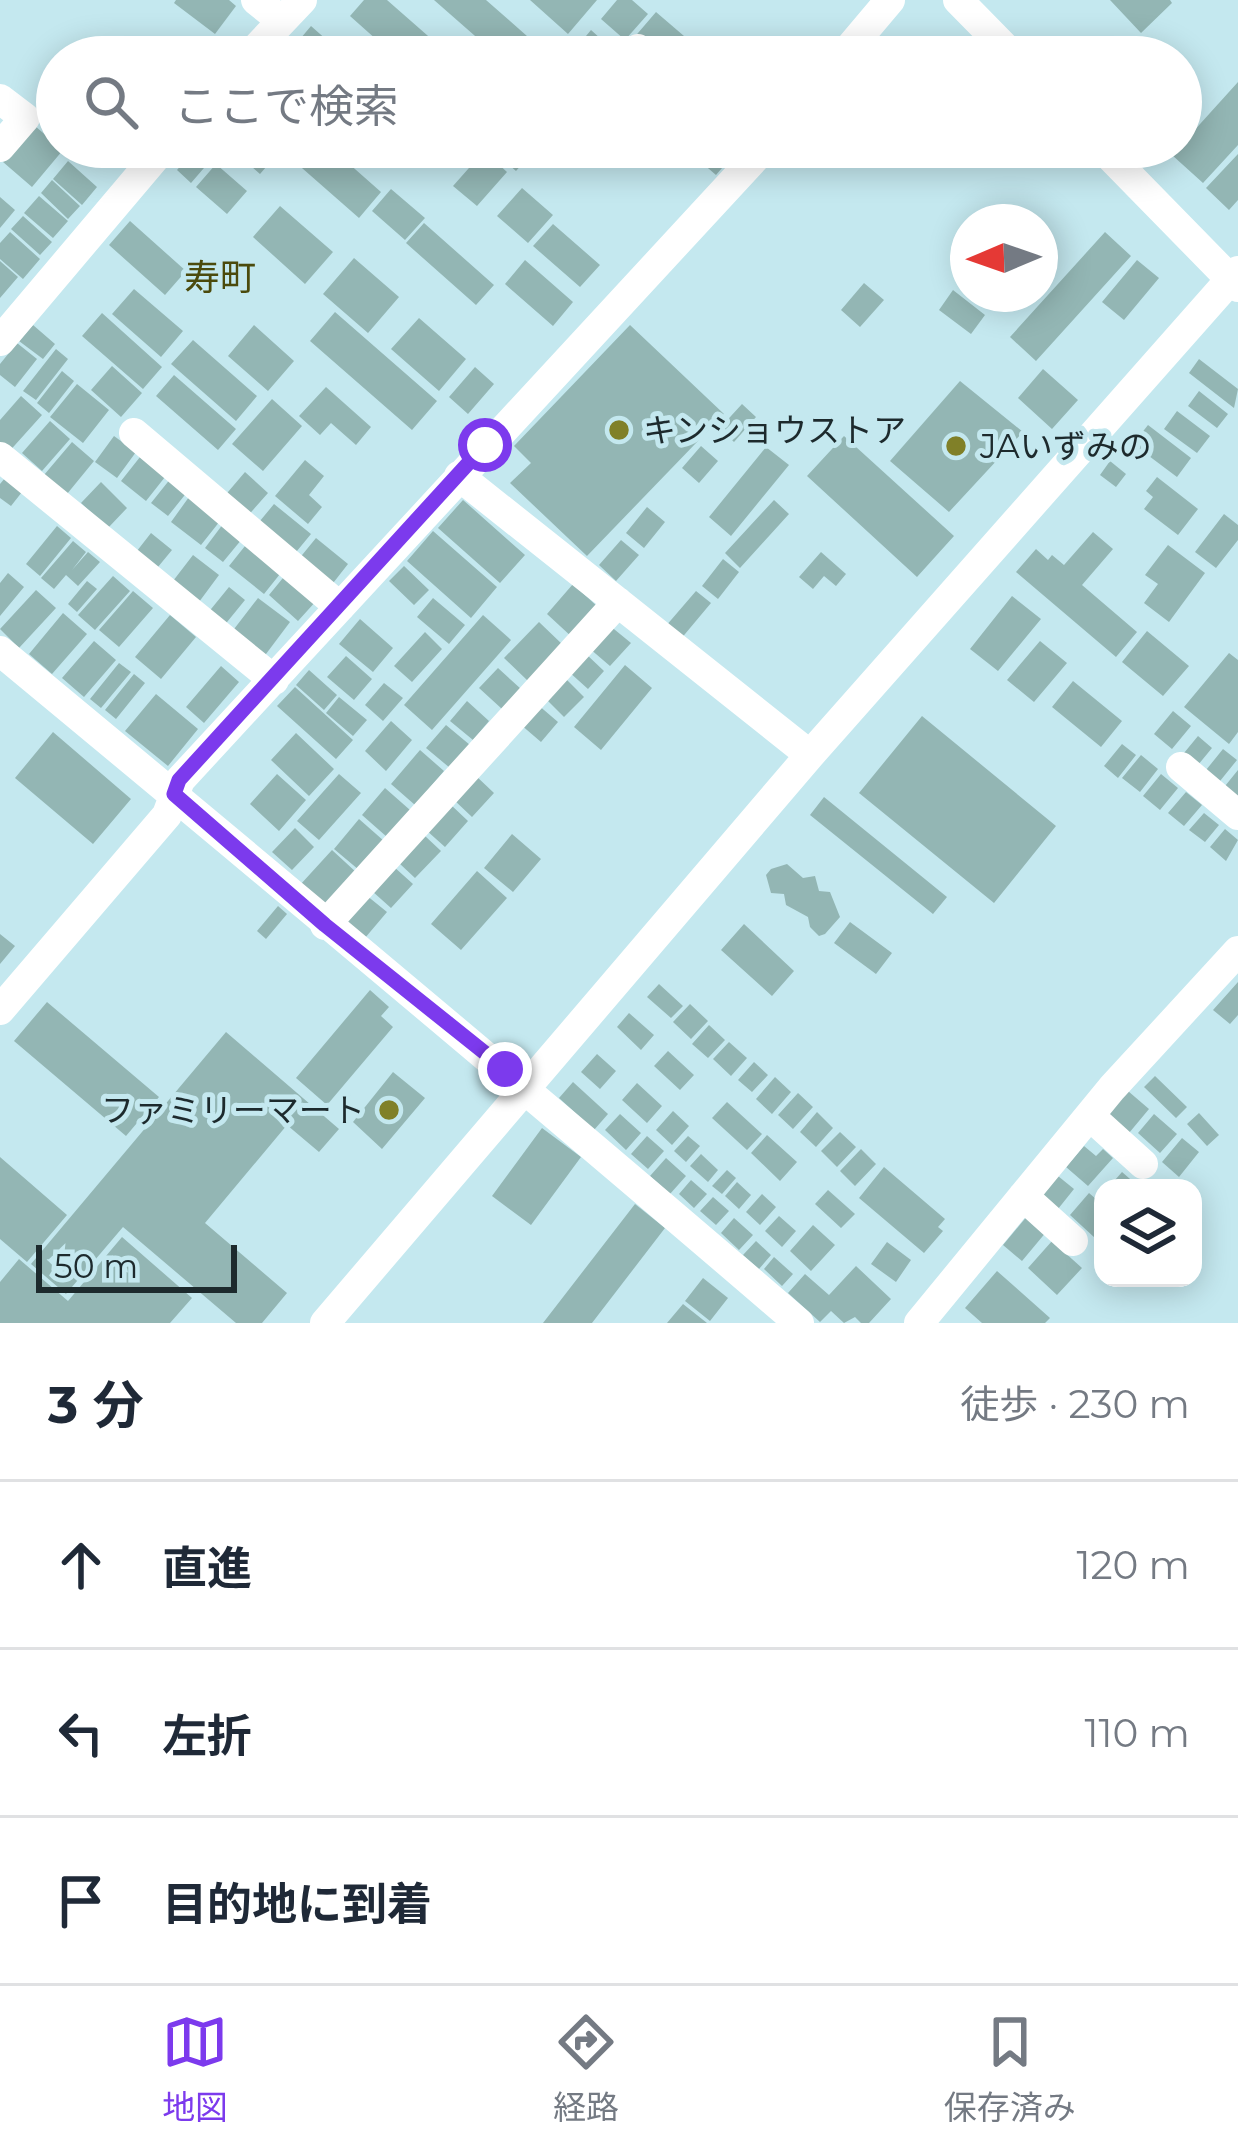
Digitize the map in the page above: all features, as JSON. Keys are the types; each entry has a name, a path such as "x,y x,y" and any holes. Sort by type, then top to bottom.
{"street":[{"path":"256,0 292,10 268,36"},
{"path":"860,36 890,0"},
{"path":"958,0 993,36"},
{"path":"0,99 25,118 0,147"},
{"path":"0,341 146,168"},
{"path":"0,1010 167,814 179,780 742,168"},
{"path":"326,1323 810,755 1236,280 1122,168"},
{"path":"134,433 340,607"},
{"path":"0,457 274,680"},
{"path":"459,476 810,755"},
{"path":"325,925 618,602"},
{"path":"0,650 325,925 528,1088 799,1323"},
{"path":"1181,766 1238,815"},
{"path":"920,1323 1090,1116 1238,953"},
{"path":"1090,1116 1144,1164"},
{"path":"1023,1196 1072,1240"}],"building":[{"path":"176,0 229,0 236,6 215,34"},
{"path":"364,0 387,0 428,36 372,36 350,16"},
{"path":"434,0 486,0 527,36 475,36"},
{"path":"530,0 597,0 568,34"},
{"path":"617,0 632,0 648,14 629,36 620,36 601,19"},
{"path":"1110,0 1170,0 1172,3 1141,33"},
{"path":"656,12 684,36 635,36"},
{"path":"311,26 322,36 303,36"},
{"path":"1238,82 1238,145 1203,183 1186,168 1202,168 1202,122"},
{"path":"36,127 36,168 48,168 32,187 3,162"},
{"path":"1238,154 1238,200 1229,210 1206,188"},
{"path":"62,168 76,168 97,187 82,205 53,179"},
{"path":"179,168 204,168 191,183"},
{"path":"213,168 221,168 247,191 227,214 196,187"},
{"path":"302,168 354,168 381,192 359,218"},
{"path":"469,168 507,172 477,206 453,186"},
{"path":"52,180 80,206 68,219 41,193"},
{"path":"522,188 553,215 528,243 497,216"},
{"path":"391,189 425,218 405,240 372,211"},
{"path":"39,196 68,221 53,238 24,213"},
{"path":"0,197 15,210 0,228"},
{"path":"280,206 333,252 305,284 253,237"},
{"path":"23,216 52,242 40,255 11,229"},
{"path":"130,221 186,271 165,295 109,245"},
{"path":"424,223 494,285 476,305 406,243"},
{"path":"553,224 600,265 580,287 533,246"},
{"path":"10,232 40,259 23,279 0,259 0,243"},
{"path":"1105,232 1131,256 1036,361 1010,337 1033,312 1058,312 1058,284"},
{"path":"354,258 399,297 368,333 323,294"},
{"path":"525,260 573,302 553,326 505,284"},
{"path":"1137,260 1159,278 1124,320 1102,302"},
{"path":"0,261 18,277 0,298"},
{"path":"864,283 884,300 860,327 841,310"},
{"path":"134,289 183,331 161,357 112,314"},
{"path":"950,294 950,312 985,315 971,334 939,310"},
{"path":"335,312 437,401 412,430 310,341"},
{"path":"102,313 162,367 143,389 82,336"},
{"path":"419,318 466,359 439,391 391,349"},
{"path":"33,325 55,344 43,359 19,341"},
{"path":"254,325 294,361 268,391 228,356"},
{"name":"キンショウストア","path":"630,325 724,414 587,556 510,483 531,463 514,446"},
{"path":"193,340 257,396 236,421 171,364"},
{"path":"17,343 37,359 15,387 0,375 0,364"},
{"path":"56,349 68,359 36,400 23,391"},
{"path":"1199,359 1238,389 1234,408 1189,373"},
{"path":"112,366 142,393 121,417 91,390"},
{"path":"475,367 494,384 468,414 449,397"},
{"path":"1043,369 1078,400 1052,429 1018,398"},
{"path":"62,371 74,381 49,413 37,403"},
{"path":"174,375 236,429 218,450 156,396"},
{"name":"JAいずみの","path":"960,381 1023,432 949,512 890,461"},
{"path":"77,384 109,410 83,443 50,417"},
{"path":"326,387 371,427 356,445 331,423 320,435 299,416"},
{"path":"1199,391 1228,414 1217,428 1188,406"},
{"path":"21,396 42,415 6,455 0,450 0,420"},
{"path":"272,399 302,426 263,471 232,444"},
{"path":"742,404 756,417 734,442 720,428"},
{"path":"1177,411 1210,436 1197,453 1164,429"},
{"path":"50,421 70,439 42,471 22,453"},
{"path":"1148,425 1191,458 1177,477 1133,444"},
{"path":"114,436 136,452 117,478 95,462"},
{"path":"844,436 954,536 917,577 807,476"},
{"path":"72,442 94,461 67,494 44,475"},
{"path":"701,446 718,461 699,483 682,468"},
{"path":"766,447 789,465 731,536 709,517"},
{"path":"140,457 165,477 146,501 121,481"},
{"path":"305,460 324,476 309,495 322,507 308,524 275,496"},
{"path":"1110,461 1126,474 1116,487 1100,475"},
{"path":"245,472 268,493 245,519 222,499"},
{"path":"1157,477 1198,509 1178,535 1144,509 1153,497 1146,491"},
{"path":"5,478 22,492 11,506 0,498"},
{"path":"171,478 188,491 168,516 151,503"},
{"path":"101,482 127,508 108,528 81,503"},
{"path":"189,497 220,521 201,545 171,522"},
{"path":"463,500 525,555 500,583 438,528"},
{"path":"774,500 789,514 740,568 725,553"},
{"path":"274,504 311,534 292,557 255,527"},
{"path":"647,507 665,522 644,548 626,533"},
{"path":"1224,514 1238,525 1238,540 1216,568 1195,552"},
{"path":"223,524 242,539 223,562 205,548"},
{"path":"57,526 71,538 40,576 26,564"},
{"path":"433,531 497,587 471,618 407,561"},
{"path":"1093,532 1113,549 1082,585 1137,632 1116,657 1016,572 1036,549 1064,565"},
{"path":"151,533 172,550 153,573 133,556"},
{"path":"316,538 348,564 330,587 298,560"},
{"path":"621,540 639,555 616,581 599,565"},
{"path":"73,541 86,552 72,570 88,552 100,562 78,586 66,575 54,589 41,578"},
{"path":"249,541 284,569 264,594 229,566"},
{"path":"1168,545 1205,573 1169,622 1144,603 1158,584 1145,575"},
{"path":"821,552 846,574 836,586 824,576 813,589 799,577"},
{"path":"193,555 219,575 199,602 173,581"},
{"path":"723,559 739,572 718,599 702,586"},
{"path":"404,566 429,590 414,605 389,581"},
{"path":"8,573 24,587 0,616 0,583"},
{"path":"287,573 317,600 298,621 269,595"},
{"path":"113,576 130,591 95,630 78,615"},
{"path":"87,581 97,589 77,612 68,604"},
{"path":"573,584 599,608 573,638 547,614"},
{"path":"229,587 245,600 223,627 207,614"},
{"path":"36,590 56,608 19,648 0,629"},
{"path":"133,591 153,608 119,647 99,630"},
{"path":"696,591 711,603 680,640 665,627"},
{"path":"1012,596 1041,619 998,671 970,649"},
{"path":"258,598 290,622 263,658 231,633"},
{"path":"433,598 465,625 449,644 417,617"},
{"path":"63,613 87,634 52,674 29,654"},
{"path":"170,615 196,637 161,679 135,657"},
{"path":"483,615 511,640 432,730 404,705"},
{"path":"360,619 393,648 373,672 339,644"},
{"path":"539,622 563,645 528,681 504,658"},
{"path":"609,625 631,643 610,666 589,648"},
{"path":"1147,631 1189,666 1163,696 1122,662"},
{"path":"425,632 442,649 412,682 394,666"},
{"path":"94,641 116,660 84,697 62,678"},
{"path":"1040,641 1067,663 1034,702 1007,680"},
{"path":"585,653 604,671 588,689 568,671"},
{"path":"1229,653 1238,660 1238,732 1229,744 1184,707"},
{"path":"346,656 372,679 354,700 327,677"},
{"path":"119,663 131,672 101,708 90,699"},
{"path":"625,665 652,688 601,750 574,727"},
{"path":"221,666 239,682 204,723 186,707"},
{"path":"498,668 521,689 502,709 479,688"},
{"path":"309,670 337,695 324,710 296,685"},
{"path":"134,674 145,683 116,719 105,710"},
{"path":"564,677 584,697 564,717 544,697"},
{"path":"1073,681 1122,721 1101,747 1052,707"},
{"path":"384,683 403,698 383,721 365,705"},
{"path":"295,687 353,740 336,759 277,706"},
{"path":"156,694 198,729 168,766 125,731"},
{"path":"339,697 367,720 353,736 326,713"},
{"path":"467,701 489,721 473,740 450,721"},
{"path":"537,704 558,722 541,742 520,724"},
{"path":"1173,711 1191,726 1172,749 1154,734"},
{"path":"922,716 1056,826 994,903 859,793"},
{"path":"391,721 412,740 386,771 365,751"},
{"path":"446,725 470,745 450,768 426,748"},
{"path":"53,732 131,799 93,844 15,778"},
{"path":"296,733 334,769 309,796 271,760"},
{"path":"1198,736 1212,748 1198,765 1184,753"},
{"path":"1122,744 1136,755 1118,778 1104,766"},
{"path":"1223,749 1237,760 1216,786 1202,775"},
{"path":"420,750 444,771 415,805 391,784"},
{"path":"1141,755 1158,769 1140,792 1122,778"},
{"path":"1238,770 1238,805 1221,791"},
{"path":"277,774 306,800 279,831 250,804"},
{"path":"339,774 361,793 319,840 297,821"},
{"path":"1161,774 1178,788 1160,810 1143,796"},
{"path":"475,775 494,793 472,817 453,799"},
{"path":"385,788 410,810 387,837 362,815"},
{"path":"1186,792 1202,805 1184,826 1168,813"},
{"path":"824,797 947,897 933,914 810,815"},
{"path":"450,804 468,821 445,847 426,830"},
{"path":"1204,813 1219,825 1205,842 1189,830"},
{"path":"359,819 384,841 359,870 334,849"},
{"path":"295,828 314,847 292,870 272,852"},
{"path":"1225,829 1238,840 1226,861 1210,847"},
{"path":"512,834 541,859 513,892 484,868"},
{"path":"424,835 441,851 415,878 399,863"},
{"path":"332,850 357,873 325,908 300,885"},
{"path":"787,864 803,878 815,876 819,891 830,892 840,917 825,934 819,936 808,917 786,905 784,894 771,893 766,875"},
{"path":"393,866 413,884 391,908 372,891"},
{"path":"477,871 507,898 461,950 431,924"},
{"path":"366,895 387,912 365,938 345,921"},
{"path":"278,906 287,914 266,939 257,931"},
{"path":"850,922 892,953 876,974 834,943"},
{"path":"744,924 794,971 772,996 721,950"},
{"path":"0,934 15,946 0,964"},
{"path":"1238,982 1238,1015 1230,1024 1213,1010"},
{"path":"659,984 683,1006 671,1018 647,997"},
{"path":"370,990 389,1007 381,1016 393,1027 327,1105 296,1078"},
{"path":"47,1002 159,1097 126,1136 14,1041"},
{"path":"690,1004 708,1021 691,1039 673,1022"},
{"path":"629,1013 654,1035 641,1050 617,1027"},
{"path":"709,1025 725,1040 708,1058 692,1044"},
{"path":"226,1032 339,1129 319,1152 287,1125 205,1223 287,1293 262,1323 236,1323 123,1227 66,1294 31,1264"},
{"path":"729,1042 747,1058 731,1076 713,1059"},
{"path":"668,1051 694,1075 680,1090 654,1066"},
{"path":"597,1054 616,1071 600,1089 581,1072"},
{"path":"754,1062 768,1075 752,1092 738,1080"},
{"name":"ファミリーマート","path":"393,1072 425,1098 382,1149 353,1122"},
{"path":"1155,1076 1187,1107 1176,1118 1144,1087"},
{"path":"775,1077 791,1092 772,1114 756,1099"},
{"path":"573,1082 608,1114 594,1130 559,1098"},
{"path":"637,1083 662,1106 647,1123 622,1100"},
{"path":"1128,1091 1149,1109 1124,1139 1103,1121"},
{"path":"798,1093 813,1107 793,1129 778,1115"},
{"path":"727,1102 762,1134 747,1150 712,1118"},
{"path":"673,1111 689,1126 672,1145 656,1130"},
{"path":"817,1112 833,1128 816,1147 800,1132"},
{"path":"1199,1113 1219,1135 1207,1146 1187,1124"},
{"path":"620,1114 641,1133 626,1150 605,1130"},
{"path":"1154,1114 1177,1134 1160,1153 1138,1133"},
{"path":"542,1128 581,1157 531,1225 492,1196"},
{"path":"840,1132 856,1147 837,1167 821,1151"},
{"path":"767,1135 797,1162 780,1181 751,1153"},
{"path":"647,1136 664,1151 648,1169 631,1154"},
{"path":"688,1136 700,1146 686,1162 674,1151"},
{"path":"1182,1138 1199,1152 1179,1177 1162,1162"},
{"path":"1084,1146 1096,1156 1103,1149 1113,1158 1088,1186 1066,1167"},
{"path":"861,1149 876,1164 855,1186 840,1171"},
{"path":"701,1154 718,1170 708,1182 690,1166"},
{"path":"0,1157 67,1215 27,1262 0,1239"},
{"path":"666,1158 686,1176 670,1194 650,1176"},
{"path":"884,1167 945,1219 938,1227 943,1231 924,1253 859,1198"},
{"path":"727,1170 736,1178 722,1194 712,1186"},
{"path":"1058,1176 1074,1189 1054,1214 1038,1201"},
{"path":"691,1180 707,1194 694,1208 679,1194"},
{"path":"737,1182 751,1195 739,1209 725,1196"},
{"path":"828,1190 855,1214 841,1228 815,1204"},
{"path":"1089,1193 1094,1197 1094,1237 1070,1215"},
{"path":"762,1194 776,1207 760,1225 746,1212"},
{"path":"713,1197 729,1211 716,1225 700,1211"},
{"path":"635,1204 665,1228 592,1323 543,1323"},
{"path":"1028,1215 1047,1231 1022,1261 1003,1245"},
{"path":"779,1216 796,1231 782,1247 765,1231"},
{"path":"734,1218 753,1235 739,1250 721,1233"},
{"path":"813,1225 835,1245 811,1271 790,1251"},
{"path":"122,1237 192,1298 170,1323 0,1323 0,1282 19,1259 68,1301"},
{"path":"756,1241 771,1255 759,1269 743,1255"},
{"path":"1052,1241 1082,1268 1057,1295 1028,1268"},
{"path":"887,1242 911,1260 896,1282 871,1264"},
{"path":"774,1257 793,1274 782,1286 764,1269"},
{"path":"856,1266 891,1299 869,1323 855,1317 844,1323 831,1311 820,1322 788,1293 805,1274 829,1295"},
{"path":"997,1271 1050,1318 1045,1323 982,1323 965,1308"},
{"path":"703,1278 728,1298 710,1321 685,1301"},
{"path":"683,1304 707,1323 667,1323"}],"place":[{"name":"キンショウストア","path":"619,430"},
{"name":"JAいずみの","path":"956,446"},
{"name":"ファミリーマート","path":"389,1110"}],"district":[{"name":"寿町","path":"220,277"}],"route":[{"path":"485,445 179,780 174,794 325,925 505,1069"}]}
